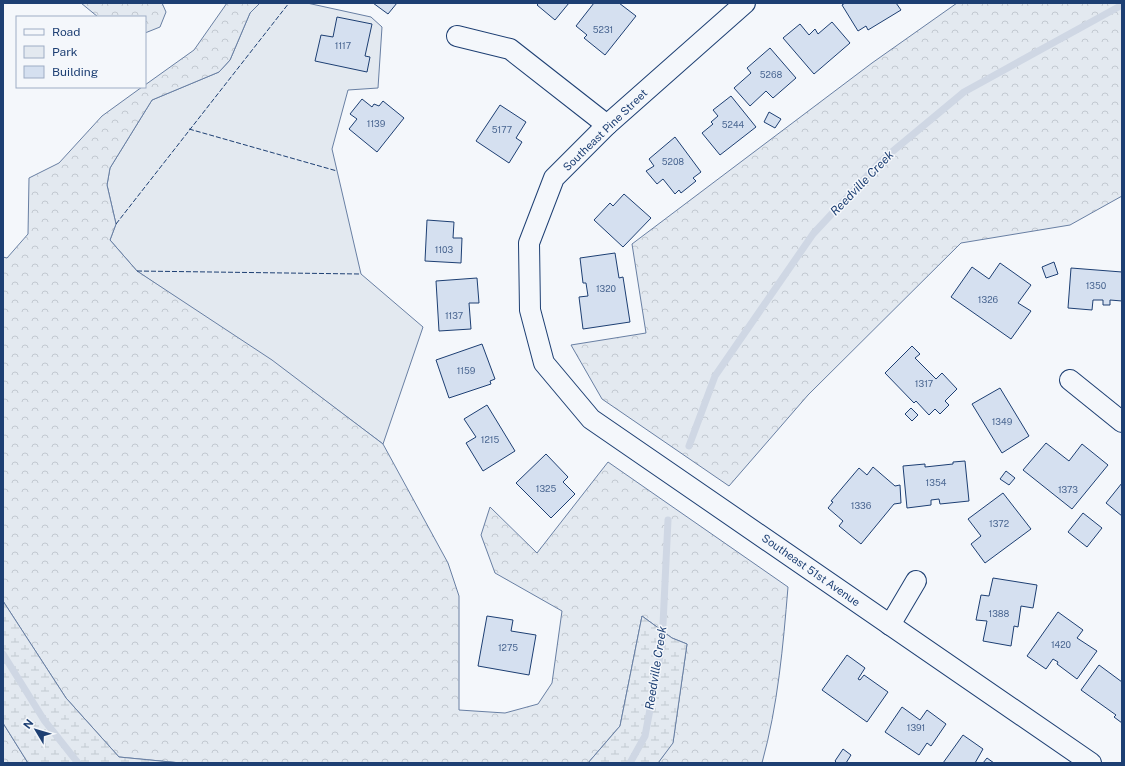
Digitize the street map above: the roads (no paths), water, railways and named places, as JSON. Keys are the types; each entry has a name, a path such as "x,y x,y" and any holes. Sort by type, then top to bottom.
{"street":[{"name":"Southeast Pine Street","path":"544,363 530,310 529,243 554,178 607,125 745,3"},
{"path":"457,36 510,49 607,125"},
{"name":"Southeast 51st Avenue","path":"544,363 591,419 1091,763"},
{"path":"1070,380 1122,422"},
{"path":"890,625 916,581"}],"waterway":[{"name":"Reedville Creek","path":"689,446 715,376 813,234 881,161 964,92 1122,5"},
{"name":"Reedville Creek","path":"630,763 645,736 662,645 668,520"},
{"path":"3,654 44,720 78,763"}]}
